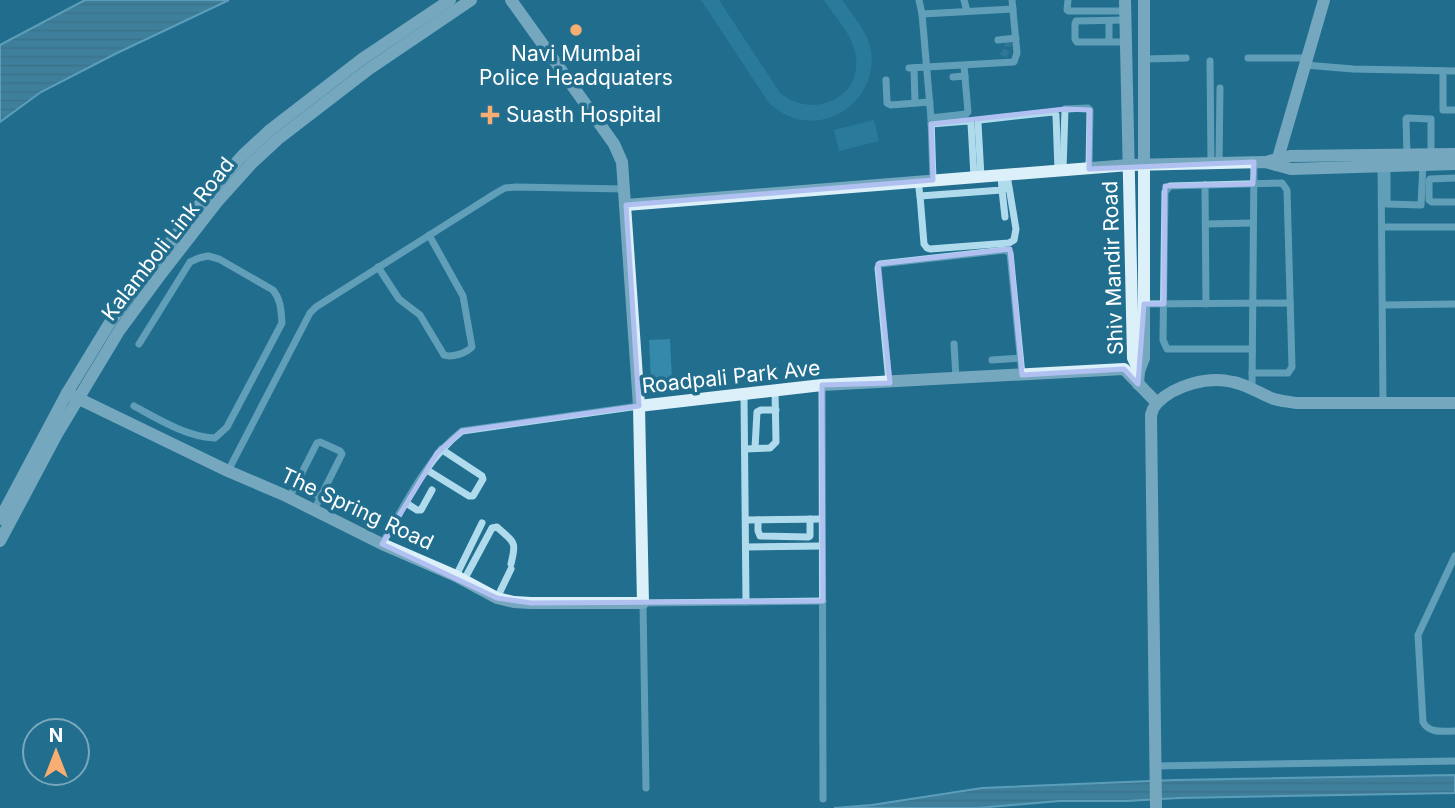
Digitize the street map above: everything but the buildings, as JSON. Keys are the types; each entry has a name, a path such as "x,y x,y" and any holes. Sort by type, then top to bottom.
{"street":[{"name":"Kalamboli Link Road","path":"0,519 72,396 109,324 208,194 270,130 334,80 450,0"},
{"name":"Kalamboli Link Road","path":"0,541 57,434 72,396 147,292 217,202 278,139 369,69 471,0"},
{"path":"511,0 614,144 622,162 639,406 646,788"},
{"path":"919,0 930,102 933,180"},
{"path":"1068,0 1069,11 1122,11"},
{"path":"1112,0 1122,11"},
{"name":"Shiv Mandir Road","path":"1138,378 1144,358 1144,0"},
{"path":"1252,389 1253,184 1268,162 1306,62 1324,0"},
{"path":"915,103 911,68 964,66 986,60 1014,62 1016,58 1010,39 1013,4 963,4 922,14"},
{"path":"1122,11 1109,21 1076,21 1075,39 1077,42 1127,42"},
{"name":"Shiv Mandir Road","path":"1122,11 1127,42 1133,358 1138,378"},
{"path":"1109,21 1109,41"},
{"path":"998,40 1010,39"},
{"path":"1144,59 1186,58"},
{"path":"1248,58 1353,69 1455,72"},
{"path":"1210,61 1215,163"},
{"path":"931,121 968,112 964,66"},
{"path":"1443,71 1443,110 1455,110"},
{"path":"953,77 965,76"},
{"path":"886,80 887,103 891,105 930,102"},
{"path":"1215,163 1220,88"},
{"path":"1061,171 1065,109 1090,110 1089,169"},
{"path":"978,177 978,123 981,120 1053,112 1056,115 1061,171"},
{"path":"1383,162 1387,204 1421,205 1431,118 1406,119 1407,155"},
{"path":"931,121 971,123 978,177"},
{"path":"626,205 1129,165 1268,162 1291,169 1427,160 1455,154"},
{"path":"1383,162 1407,155 1455,164"},
{"path":"1382,404 1383,162"},
{"path":"918,181 924,244 930,249 1009,243 1014,240 1016,229 1004,175"},
{"path":"1455,178 1430,179 1429,200 1455,202"},
{"path":"1252,349 1167,349 1163,341 1165,192 1170,186 1282,183 1287,190 1292,367 1288,373 1252,373"},
{"path":"1205,185 1206,304"},
{"path":"228,471 310,313 316,307 505,188 624,190"},
{"path":"920,196 1006,189"},
{"path":"1004,217 1006,189"},
{"path":"1206,224 1253,223"},
{"path":"1382,227 1455,227"},
{"path":"378,267 399,299 420,315 444,355 449,357 468,351 472,347 463,296 429,235"},
{"path":"890,383 878,268 880,264 1005,250 1010,253 1022,375"},
{"path":"134,406 203,438 215,438 228,427 282,323 281,306 273,290 219,259 208,256 199,258 190,262 139,344"},
{"path":"1144,304 1290,303"},
{"path":"1383,305 1455,304"},
{"path":"954,345 957,378"},
{"path":"992,360 1020,358"},
{"name":"Roadpali Park Ave","path":"382,544 441,449 462,431 470,429 822,385 1124,369 1138,378"},
{"path":"1138,378 1157,403"},
{"path":"1156,808 1151,415 1157,403 1169,392 1200,382 1233,382 1275,399 1296,403 1455,402"},
{"path":"822,385 823,799"},
{"path":"745,449 771,448 776,442 775,390"},
{"path":"744,394 746,602"},
{"name":"The Spring Road","path":"72,396 382,544 460,578 497,598 531,603 643,603"},
{"path":"755,449 757,412 776,410"},
{"path":"157,437 164,422"},
{"path":"194,454 203,438"},
{"path":"289,498 317,443 320,442 342,454 314,510"},
{"path":"426,470 469,496 473,495 483,479 482,476 441,449"},
{"path":"406,503 421,510 434,491 419,482"},
{"path":"296,485 321,497"},
{"path":"758,520 761,536 808,537 810,519"},
{"path":"746,520 822,519"},
{"path":"460,578 482,523"},
{"path":"460,578 492,528 497,527 516,547 497,598"},
{"path":"746,547 822,546"},
{"path":"1455,556 1419,629 1418,644 1423,722 1433,730 1455,731"},
{"path":"643,603 823,601"},
{"path":"1155,768 1455,761"}],"highlighted area":[{"path":"1065,109 1090,110 1089,169 1254,162 1253,184 1165,186 1164,304 1144,304 1138,384 1124,369 1022,375 1010,249 878,264 890,383 822,385 823,601 531,603 497,598 382,544 437,453 462,431 639,406 626,205 933,180 931,124"}],"shaded area":[{"path":"85,0 229,0 41,92 0,122 0,45"},
{"path":"701,0 719,0 780,93 792,101 819,104 832,101 842,94 851,84 855,72 856,57 852,42 824,0 842,0 863,31 871,51 868,80 862,92 854,103 831,117 802,120 784,114 769,103"},
{"path":"874,120 879,141 839,151 834,130"},
{"path":"670,339 672,380 651,381 649,340"},
{"path":"1455,775 1455,793 1059,801 978,808 834,808 872,805 982,788 1175,780"}],"tunnel":[{"path":"1003,56 1008,40"}],"place":[{"name":"Navi Mumbai Police Headquaters","path":"576,30"},
{"name":"Suasth Hospital","path":"490,115"}]}
